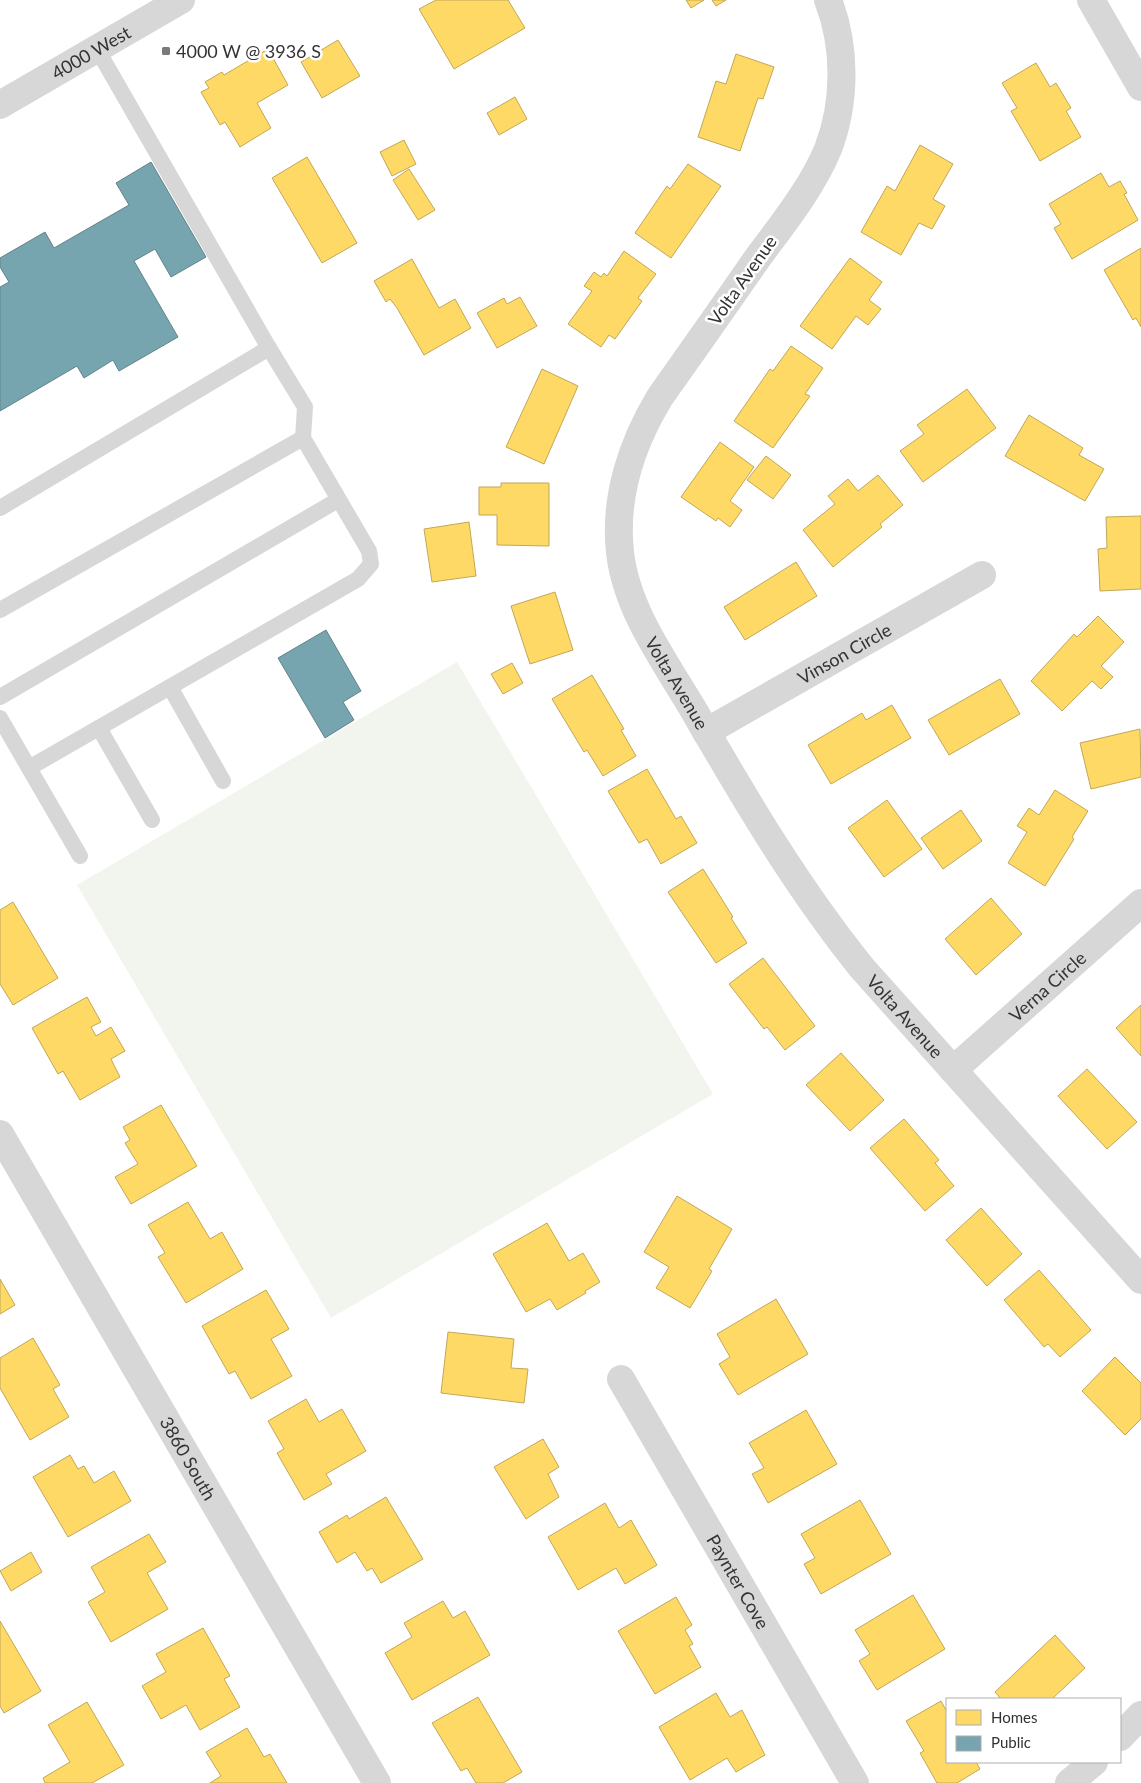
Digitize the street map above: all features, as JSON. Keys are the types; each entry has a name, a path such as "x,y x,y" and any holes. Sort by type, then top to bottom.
{"street":[{"name":"4000 West","path":"0,105 181,0"},
{"name":"Volta Avenue","path":"828,0 836,21 842,74 835,124 828,148 805,191 649,414 633,450 622,492 619,513 620,552 630,592 649,634 773,845 824,920 862,968 1141,1280"},
{"path":"1091,0 1141,87"},
{"name":"Vinson Circle","path":"706,732 982,574"},
{"name":"Verna Circle","path":"953,1070 1141,903"},
{"name":"3860 South","path":"0,1134 377,1783"},
{"name":"Paynter Cove","path":"621,1379 855,1783"},
{"path":"1121,1736 1141,1715"},
{"path":"1069,1783 1093,1763"}],"lane":[{"path":"29,768 366,573 372,564 369,551 302,438 305,407 268,348 97,48"},
{"path":"0,508 268,348"},
{"path":"0,610 302,438"},
{"path":"0,697 338,500"},
{"path":"170,687 223,781"},
{"path":"0,718 80,856"},
{"path":"99,728 152,820"}],"shaded area":[{"path":"457,662 713,1094 331,1318 77,885"}],"building: Homes":[{"path":"436,0 508,0 525,28 454,69 419,9"},
{"path":"686,0 704,0 691,8"},
{"path":"712,0 726,0 716,6"},
{"path":"338,40 360,76 322,98 301,62"},
{"path":"268,49 288,85 257,103 271,128 240,147 225,122 220,125 201,92 209,88 205,82 222,72 224,75"},
{"path":"736,54 774,67 763,99 758,98 740,151 698,137 716,81 726,84"},
{"path":"1036,63 1050,87 1056,83 1071,108 1066,111 1081,137 1040,161 1011,111 1017,108 1002,83"},
{"path":"515,97 527,119 499,135 487,113"},
{"path":"404,140 416,164 392,176 380,152"},
{"path":"920,145 953,164 933,199 945,206 932,229 919,223 901,255 861,232 887,186 895,191"},
{"path":"307,157 357,243 322,263 272,178"},
{"path":"688,164 721,186 671,258 635,233 667,186 670,189"},
{"path":"409,169 435,210 418,220 393,180"},
{"path":"1101,173 1109,187 1120,181 1127,193 1124,194 1138,220 1072,259 1054,228 1061,224 1049,204"},
{"path":"1141,248 1141,327 1136,318 1133,320 1104,270"},
{"path":"624,251 656,274 638,298 642,301 615,339 609,335 601,347 568,324 592,291 584,286 594,272 601,277 604,273 607,276"},
{"path":"850,258 882,282 869,300 881,309 868,325 856,316 832,349 800,326"},
{"path":"412,259 439,308 455,299 471,328 424,355 397,308 390,299 386,302 374,281"},
{"path":"520,297 537,326 497,348 477,313 504,298 507,304"},
{"path":"791,346 823,368 805,394 810,396 773,448 734,421 770,369 773,371"},
{"path":"542,369 578,386 544,464 506,447"},
{"path":"967,389 996,428 923,482 900,451 924,434 917,425"},
{"path":"1029,415 1083,448 1079,455 1104,469 1085,501 1005,456"},
{"path":"720,442 754,467 730,501 742,510 730,527 718,518 716,521 681,497"},
{"path":"766,456 791,475 773,499 747,480"},
{"path":"878,475 903,505 880,524 882,527 833,567 803,530 835,504 828,496 848,479 858,491"},
{"path":"501,483 549,483 549,546 497,545 497,515 479,515 479,487 501,487"},
{"path":"1141,516 1141,589 1100,591 1098,549 1107,548 1106,517"},
{"path":"469,522 476,576 432,582 424,529"},
{"path":"796,562 817,596 745,640 724,607"},
{"path":"555,592 573,650 530,664 511,606"},
{"path":"1098,616 1124,642 1101,666 1113,677 1101,689 1092,681 1062,711 1031,681 1074,634 1077,637"},
{"path":"512,663 523,683 503,694 491,674"},
{"path":"592,675 624,729 621,730 636,756 603,776 587,750 584,752 552,699"},
{"path":"1000,679 1020,714 949,755 928,720"},
{"path":"892,705 911,738 831,784 808,745 862,713 866,720"},
{"path":"1140,729 1141,777 1091,789 1080,743"},
{"path":"647,769 676,819 681,816 697,843 661,864 647,839 639,843 608,791"},
{"path":"1055,790 1088,811 1072,837 1074,839 1045,886 1008,863 1027,832 1017,826 1029,808 1039,815"},
{"path":"887,800 922,849 884,877 848,828"},
{"path":"961,810 982,841 943,869 921,838"},
{"path":"703,869 747,943 716,963 668,892"},
{"path":"991,898 1022,934 976,975 945,939"},
{"path":"13,902 58,978 13,1005 0,984 0,910"},
{"path":"763,958 815,1026 785,1050 767,1027 764,1029 729,984"},
{"path":"87,997 101,1022 91,1027 96,1036 111,1027 125,1051 111,1059 120,1077 80,1100 63,1071 58,1074 32,1028"},
{"path":"1141,1005 1141,1056 1116,1028"},
{"path":"841,1053 884,1100 850,1131 806,1085"},
{"path":"1087,1069 1137,1122 1107,1149 1058,1096"},
{"path":"161,1105 197,1166 131,1204 115,1177 138,1164 125,1143 130,1140 123,1127"},
{"path":"904,1119 939,1160 935,1163 954,1186 925,1211 870,1148"},
{"path":"677,1196 732,1229 709,1269 712,1271 690,1308 656,1288 669,1267 644,1252"},
{"path":"188,1202 210,1239 222,1232 243,1269 186,1303 158,1257 165,1253 148,1225"},
{"path":"981,1208 1022,1254 987,1286 946,1240"},
{"path":"547,1223 569,1261 583,1253 600,1282 585,1291 586,1293 557,1310 550,1299 526,1312 493,1254"},
{"path":"1039,1270 1091,1330 1060,1357 1048,1344 1044,1347 1004,1300"},
{"path":"0,1279 15,1305 0,1314"},
{"path":"266,1290 289,1329 271,1339 292,1376 251,1399 235,1371 229,1374 202,1326"},
{"path":"776,1299 808,1354 738,1395 719,1364 730,1357 717,1334"},
{"path":"448,1332 514,1339 511,1368 528,1369 524,1403 441,1393"},
{"path":"33,1338 60,1385 53,1389 69,1417 30,1440 0,1388 0,1358"},
{"path":"1115,1357 1141,1383 1141,1419 1125,1435 1082,1391"},
{"path":"306,1399 319,1422 342,1409 366,1451 326,1474 332,1484 304,1500 277,1453 284,1449 268,1421"},
{"path":"806,1410 837,1464 768,1503 752,1474 764,1468 749,1443"},
{"path":"543,1439 559,1467 548,1474 559,1497 526,1519 494,1467"},
{"path":"70,1455 78,1469 84,1466 94,1483 114,1471 131,1501 68,1537 33,1477"},
{"path":"386,1497 423,1559 381,1583 372,1568 367,1571 355,1552 337,1563 319,1532 347,1515 349,1519"},
{"path":"860,1500 891,1554 821,1594 804,1564 815,1558 801,1534"},
{"path":"605,1503 619,1528 631,1520 657,1565 625,1584 616,1568 578,1590 548,1537"},
{"path":"149,1534 166,1562 147,1573 168,1609 111,1642 88,1602 105,1592 91,1567"},
{"path":"31,1552 42,1572 11,1591 0,1571"},
{"path":"913,1595 945,1649 877,1690 859,1661 870,1654 855,1630"},
{"path":"676,1597 692,1625 685,1630 693,1644 689,1646 701,1667 655,1694 618,1631"},
{"path":"443,1601 453,1618 465,1611 490,1655 412,1700 385,1653 412,1637 404,1623"},
{"path":"0,1621 41,1691 4,1713 0,1706"},
{"path":"203,1628 230,1676 224,1679 240,1707 200,1730 186,1705 161,1719 142,1686 166,1672 156,1654"},
{"path":"1055,1635 1085,1668 1053,1698 1000,1698 995,1692"},
{"path":"716,1693 730,1717 742,1710 765,1755 736,1772 727,1758 690,1780 659,1727"},
{"path":"478,1697 522,1772 503,1783 476,1783 467,1768 461,1771 432,1723"},
{"path":"941,1701 946,1710 946,1763 977,1763 980,1769 957,1783 937,1783 920,1753 924,1751 906,1721"},
{"path":"87,1702 124,1765 92,1783 45,1783 43,1778 70,1762 48,1725"},
{"path":"247,1728 264,1757 270,1754 287,1783 210,1783 221,1776 206,1752"}],"building: Public":[{"path":"151,162 206,257 171,277 155,249 134,261 178,337 119,371 113,360 84,378 77,366 0,411 0,287 9,282 0,267 0,258 45,232 54,248 129,205 116,183"},
{"path":"326,630 361,691 343,702 354,720 325,738 278,658"}],"place":[{"name":"4000 W @ 3936 S","path":"166,51"}]}
